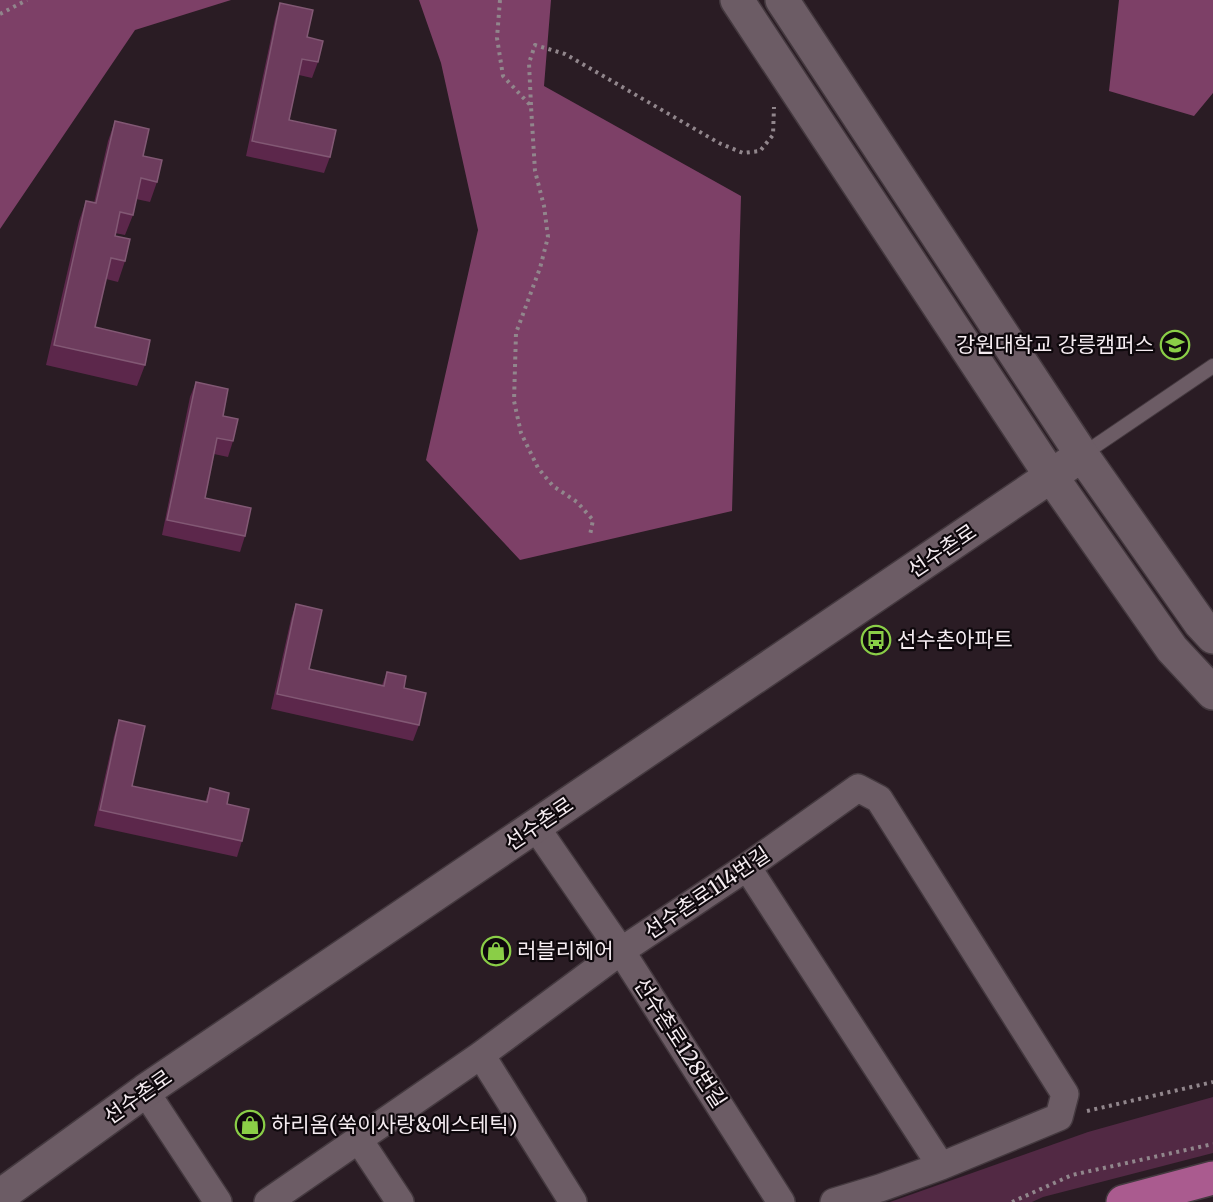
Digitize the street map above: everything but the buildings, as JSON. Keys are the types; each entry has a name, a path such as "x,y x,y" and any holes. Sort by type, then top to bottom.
{"main road":[{"path":"1123,1202 1213,1178"}],"street":[{"path":"737,0 1051,476 1172,649 1213,693"},
{"path":"782,0 1082,455 1200,623 1213,637"},
{"name":"선수촌로","path":"0,1196 145,1091 1082,455"},
{"name":"선수촌로114번길","path":"268,1202 481,1055 621,951 747,867 858,788 879,799 1062,1106"},
{"name":"선수촌로128번길","path":"535,826 621,951 781,1202"},
{"path":"747,867 941,1166"},
{"path":"481,1055 573,1202"},
{"path":"145,1091 218,1202"},
{"path":"834,1202 941,1166 1062,1106"},
{"path":"359,1140 400,1202"}],"lane":[{"path":"1082,455 1213,366"}],"path":[{"path":"0,14 27,0"},
{"path":"500,0 498,38 503,76 531,106"},
{"path":"590,535 593,520 577,502 553,486 538,468 521,433 514,401 516,333 540,268 548,237 544,206 535,171 529,63 535,45 565,54 719,143 743,153 760,151 773,135 774,102"},
{"path":"1062,1106 1213,1082"},
{"path":"1012,1202 1072,1175 1213,1144"}],"shaded area":[{"path":"0,0 231,0 135,30 0,229"},
{"path":"419,0 551,0 544,86 741,196 732,511 520,560 426,460 478,230 441,63"},
{"path":"1119,0 1213,0 1213,93 1194,116 1109,91"},
{"path":"1213,1097 1213,1153 1043,1197 1032,1202 890,1202 1088,1132"}],"place":[{"name":"강원대학교 강릉캠퍼스","path":"1175,345"},
{"name":"선수촌아파트","path":"876,640"},
{"name":"러블리헤어","path":"496,951"},
{"name":"하리옴(쑥이사랑&에스테틱)","path":"250,1125"}]}
